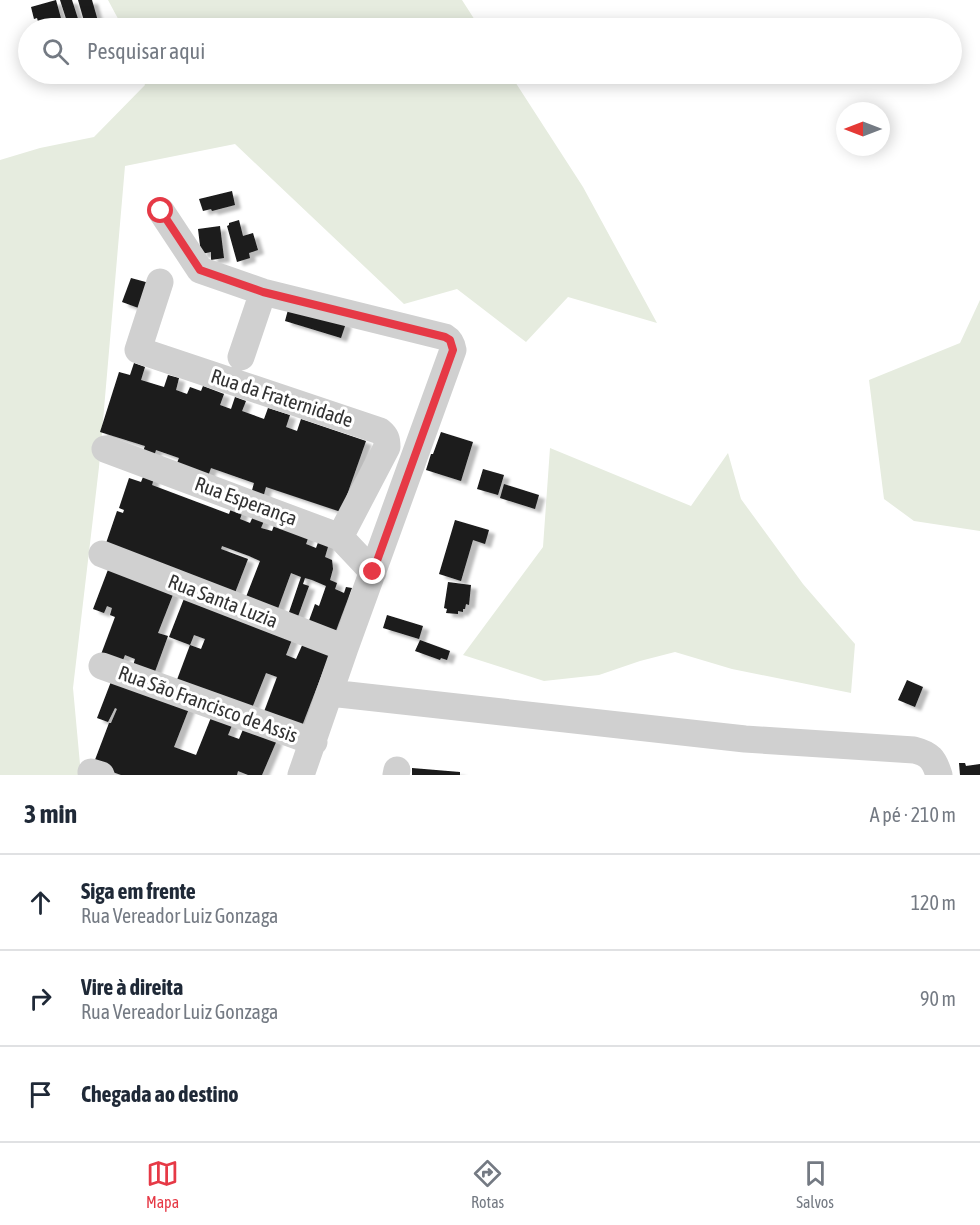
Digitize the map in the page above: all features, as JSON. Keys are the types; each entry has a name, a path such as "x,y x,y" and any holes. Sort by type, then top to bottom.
{"street":[{"path":"161,211 200,270 263,292 445,337 452,344 453,350 301,775"},
{"name":"Rua da Fraternidade","path":"160,282 138,350 380,431 386,435 387,447 340,537"},
{"path":"241,357 263,292"},
{"name":"Rua Esperança","path":"105,449 340,537 373,572"},
{"name":"Rua Santa Luzia","path":"102,554 345,648"},
{"name":"Rua São Francisco de Assis","path":"102,666 314,742"},
{"path":"330,693 746,739 914,750 930,757 939,775"}],"shaded area":[{"path":"108,0 462,0 474,18 118,18"},
{"path":"516,84 583,187 657,323 568,297 526,342 457,289 404,304 235,144 125,166 99,467 73,688 81,775 0,775 0,160 40,148 94,137 145,85"},
{"path":"980,300 980,531 914,521 884,499 869,380 960,343"},
{"path":"550,448 691,506 728,453 741,499 803,584 855,644 851,693 732,669 675,652 599,675 544,681 463,655 543,547"}],"building":[{"path":"56,0 61,18 34,18 31,7"},
{"path":"60,0 72,0 78,18 66,18"},
{"path":"78,0 92,0 97,18 83,18"},
{"path":"232,191 235,205 203,211 199,199"},
{"path":"239,220 243,236 253,233 258,250 249,253 250,258 237,262 227,226"},
{"path":"220,226 224,258 211,260 211,252 201,254 198,229"},
{"path":"131,278 153,284 144,310 122,302"},
{"path":"289,306 346,323 341,338 285,321"},
{"path":"134,363 145,367 141,380 164,387 168,375 179,378 176,390 187,394 190,387 201,391 203,386 224,394 220,405 231,409 235,397 246,401 242,411 264,419 268,408 290,415 286,427 297,431 301,419 366,441 341,512 266,487 263,498 251,494 254,483 211,468 207,479 175,468 179,458 156,450 153,460 141,457 145,446 100,432 119,372 130,375"},
{"path":"441,432 473,442 461,481 426,470"},
{"path":"483,469 504,475 498,495 477,489"},
{"path":"145,472 155,475 152,485 229,514 233,503 244,508 240,519 250,523 255,512 266,516 261,528 272,531 276,520 310,533 306,544 316,548 320,537 330,540 325,557 332,560 333,569 330,580 337,583 335,589 344,593 346,587 352,588 334,636 307,626 315,604 319,606 326,586 312,580 305,578 303,584 309,586 296,622 287,618 301,577 291,573 276,614 244,602 260,561 249,556 222,546 221,549 248,559 233,598 104,549 117,511 123,513 124,510 119,508 129,478 141,482"},
{"path":"504,484 539,495 535,509 500,498"},
{"path":"455,520 489,530 485,544 473,540 461,581 439,574"},
{"path":"109,567 174,592 158,633 168,636 153,677 132,669 135,659 125,655 121,665 100,657 115,617 110,615 112,608 107,606 104,613 93,609"},
{"path":"448,582 471,585 469,605 466,604 463,612 446,613 447,609 444,608"},
{"path":"185,596 293,637 286,655 296,659 304,641 330,653 302,726 262,717 277,677 266,673 250,713 175,685 190,645 169,637","holes":["194,635 205,639 201,649 190,645"]},
{"path":"387,615 423,626 419,639 383,628"},
{"path":"420,640 450,651 447,660 441,658 440,660 415,651"},
{"path":"112,679 190,706 174,747 196,755 212,715 233,723 228,735 239,739 244,727 277,740 262,775 248,775 238,771 237,775 121,775 93,765 109,723 117,709 115,708 108,722 97,718"},
{"path":"907,680 923,687 915,707 898,700"},
{"path":"959,763 965,763 966,766 980,764 980,775 960,775"},
{"path":"412,768 460,772 460,775 412,775"}],"route":[{"path":"161,211 200,270 263,292 450,340 453,350 373,572"}]}
